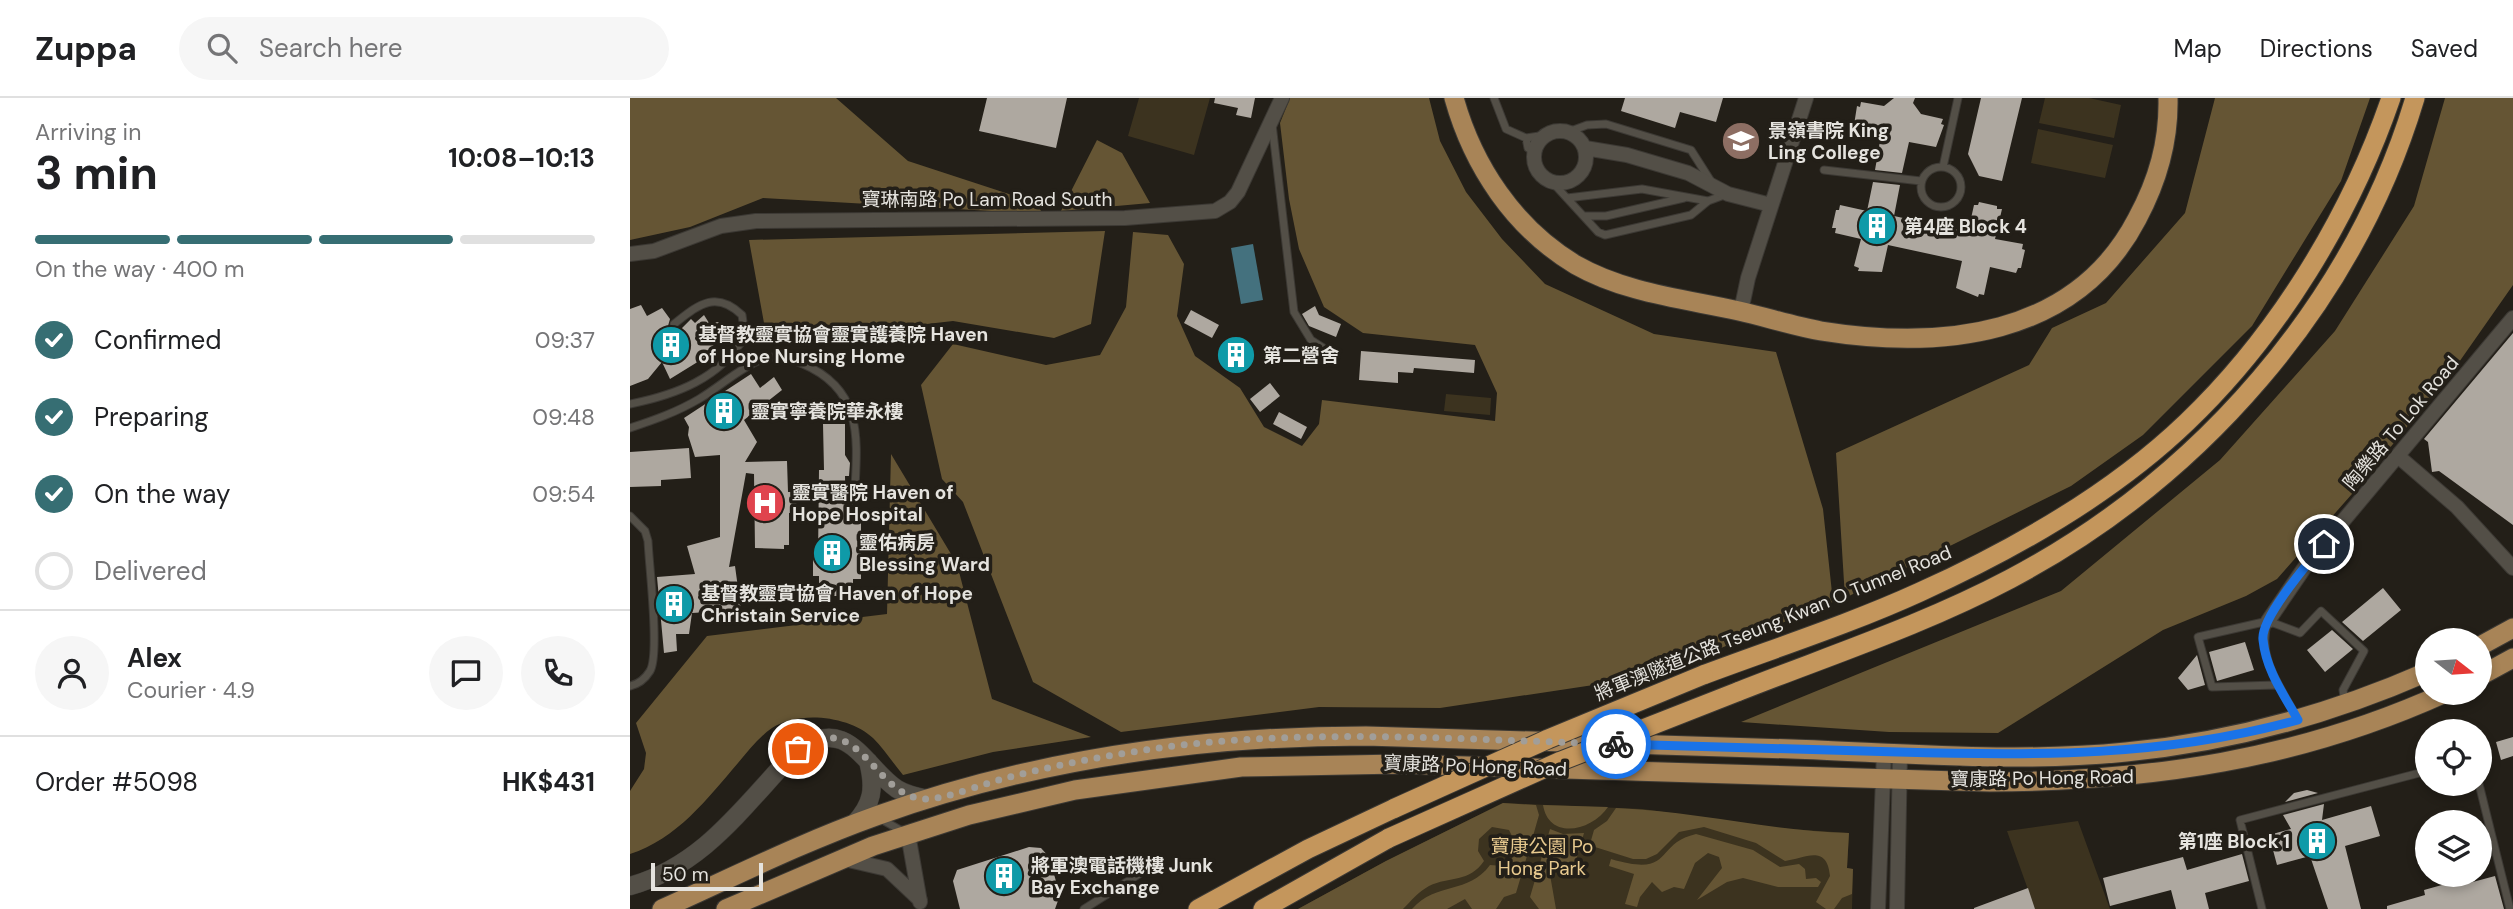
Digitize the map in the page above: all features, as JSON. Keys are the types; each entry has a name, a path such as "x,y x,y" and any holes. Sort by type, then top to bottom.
{"highway":[{"name":"將軍澳隧道公路 Tseung Kwan O Tunnel Road","path":"1198,909 1308,849 1548,739 1920,592 2010,548 2085,502 2166,441 2231,374 2297,286 2358,178 2391,98"},
{"path":"1263,909 1389,838 1561,761 1921,620 2008,580 2104,522 2182,460 2250,391 2322,294 2380,190 2415,98"}],"main road":[{"path":"1454,98 1466,136 1482,170 1503,201 1536,234 1576,264 1607,279 1652,293 1821,331 1915,339 1995,331 2048,309 2093,279 2125,242 2152,190 2169,132 2168,98"},
{"path":"2492,639 2513,628"},
{"path":"2492,669 2513,658"},
{"name":"寶康路 Po Hong Road","path":"662,909 854,824 928,799 1090,760 1177,746 1281,737 1366,736 2025,756 2118,752 2230,736 2298,720 2345,705 2415,677"},
{"name":"寶康路 Po Hong Road","path":"726,909 843,859 908,834 969,815 1074,790 1180,773 1293,764 1388,764 1891,779 2085,780 2215,766 2346,732 2415,705"}],"street":[{"name":"寶琳南路 Po Lam Road South","path":"630,254 654,251 722,226 756,221 1125,218 1215,211 1230,202 1238,192 1282,98"},
{"path":"1741,311 1748,278 1806,98"},
{"path":"1585,148 1586,162 1577,177 1568,182 1553,183 1538,171 1530,145 1546,135 1568,132 1585,148 1627,155 1688,173 1728,194 1771,205"},
{"name":"陶樂路 To Lok Road","path":"2268,621 2307,564 2513,318"},
{"path":"2399,457 2457,507 2513,568"},
{"path":"630,886 668,871 705,848 805,745 819,740 835,739 856,747 895,788 928,799"},
{"path":"1878,909 1892,752"},
{"path":"854,824 868,807 873,794 867,758"},
{"path":"1891,779 1897,909"},
{"path":"908,834 921,904"},
{"path":"843,859 887,869 921,904"}],"lane":[{"path":"1943,167 1958,98"},
{"path":"1494,99 1505,128 1530,145"},
{"path":"1272,124 1294,312 1311,340 1325,349"},
{"path":"1568,132 1587,125 1606,124 1691,150 1713,185"},
{"path":"1943,167 1955,172 1961,183 1960,196 1951,206 1938,208 1926,201 1921,181 1930,170 1943,167"},
{"path":"1824,170 1921,181"},
{"path":"1553,183 1598,232 1613,235 1691,215 1708,201 1728,194"},
{"path":"1567,198 1642,189 1708,201"},
{"path":"1584,216 1606,216 1688,197"},
{"path":"630,404 667,397 695,384 722,365 745,337 742,315 724,304 701,303 674,324"},
{"path":"630,428 688,404 740,369 766,358 791,359 814,369 833,383 854,414 853,512"},
{"path":"630,516 645,531 648,541 654,649 652,669 639,684 630,686"},
{"path":"2276,685 2212,687 2199,637 2268,621 2300,633 2321,611 2364,651 2343,690 2345,705"},
{"path":"2268,621 2262,638 2276,685 2298,720"},
{"path":"2262,909 2240,820 2415,774"},
{"path":"2482,796 2510,909"},
{"path":"876,816 908,834"},
{"path":"1084,909 1158,862"}],"green space":[{"path":"630,98 836,98 908,161 1036,203 1043,214 763,198 690,227 630,240"},
{"path":"1139,98 1210,98 1194,155 1128,136"},
{"path":"1290,98 1429,98 1440,141 1466,192 1502,239 1545,284 1654,334 1776,352 1823,509 1833,602 1653,676 1440,708 1319,707 1121,732 1033,682 963,502 942,479 921,385 953,344 1046,365 1100,355 1126,307 1133,232 1168,235 1184,264 1177,316 1195,356 1240,388 1264,427 1302,446 1319,424 1322,400 1495,421 1497,393 1475,345 1363,333 1324,307 1299,249 1289,199 1280,123"},
{"path":"2045,98 2089,98 2121,105 2114,138 2039,123"},
{"path":"2215,98 2370,98 2341,181 2252,326 2143,435 2071,486 1845,598 1836,453 2029,365 2052,328 2106,303 2185,213"},
{"path":"2445,98 2513,98 2513,285 2457,365 2359,486 2277,579 2246,596 2163,630 1998,733 1889,732 1741,722 2061,591 2220,460 2335,331 2414,206"},
{"path":"2038,129 2113,145 2105,178 2031,163"},
{"path":"1097,140 1122,153 1150,203 1061,211"},
{"path":"1105,231 1091,324 1054,338 953,321 892,328 766,334 749,240"},
{"path":"1446,394 1491,398 1490,415 1444,411"},
{"path":"891,454 957,564 992,699 1091,737 993,752 903,775 873,738 851,725 838,720 810,717 783,722 772,728 750,749 703,804 677,828 662,839 630,854 630,791 644,769 646,753 636,723 707,636 887,614"},
{"name":"寶康公園 Po Hong Park","path":"1503,803 1643,809 1774,828 1849,833 1847,868 1853,869 1852,909 1298,909 1386,861"},
{"path":"1503,803 1536,805 1539,815 1529,850 1517,846 1509,830 1492,827 1479,839 1478,851 1484,861 1478,868 1466,876 1429,886 1403,909 1298,909 1386,861"},
{"path":"1543,805 1608,807 1592,822 1562,828 1553,824"},
{"path":"1616,808 1791,829 1849,833 1847,868 1853,869 1852,894 1842,898 1834,909 1826,909 1816,902 1830,876 1824,859 1814,855 1785,861 1756,843 1704,827 1679,832 1657,854 1646,859 1633,859 1595,847 1593,853 1588,851 1594,830 1607,821"},
{"path":"2078,821 2110,909 2035,909 2007,831"},
{"path":"1550,829 1563,834 1584,833 1575,864 1549,869 1556,909 1539,909 1530,897"},
{"path":"1696,834 1753,850 1780,867 1799,864 1805,869 1806,879 1816,878 1821,882 1818,887 1778,887 1743,878 1727,882 1697,900 1722,868 1719,857 1708,853 1695,863 1684,889 1674,887 1662,892 1652,882 1640,897 1637,907 1625,904 1634,874 1609,866 1611,859 1645,865 1655,862 1674,845"},
{"path":"1516,853 1527,856 1516,893 1504,897 1496,909 1472,909 1465,899 1447,909 1412,909 1432,895 1472,881 1490,865 1503,866"}],"water":[{"path":"1253,244 1263,300 1241,304 1231,248"}],"building":[{"path":"987,98 1067,98 1056,148 979,131"},
{"path":"1215,98 1255,98 1251,118 1236,115 1238,108 1214,103"},
{"path":"1625,98 1723,98 1716,122 1680,112 1675,128 1621,111"},
{"path":"1894,98 1915,98 1913,103 1921,114 1943,119 1941,124 1944,125 1936,147 1909,142 1902,173 1875,170 1881,135 1856,130 1857,125 1854,125 1857,106 1860,107 1861,102 1884,106"},
{"path":"1981,98 2022,98 2002,181 1979,176 1968,154"},
{"path":"1873,182 1900,185 1894,216 1968,232 1974,205 1979,202 1997,206 1997,209 2002,209 1995,239 2023,244 2022,249 2025,250 2021,268 2018,268 2016,273 1990,267 1984,295 1979,294 1978,297 1956,288 1962,261 1888,245 1882,272 1858,271 1859,268 1854,266 1861,239 1835,233 1836,228 1832,228 1836,210 1839,210 1840,205 1867,211"},
{"name":"基督教靈實協會靈實護養院 Haven of Hope Nursing Home","path":"641,305 647,316 662,308 670,319 668,326 672,330 679,331 691,319 695,323 704,315 709,323 719,322 715,334 708,339 717,350 670,379 662,362 648,379 630,386 630,309"},
{"path":"1315,306 1319,315 1341,324 1336,337 1309,326 1302,314"},
{"path":"1191,310 1219,325 1212,338 1184,323"},
{"path":"2513,333 2513,525 2439,471 2432,472 2428,442 2424,439"},
{"name":"第二營舍","path":"1232,337 1253,348 1240,373 1218,361"},
{"path":"1361,351 1475,360 1474,373 1414,368 1413,373 1398,372 1398,383 1359,380"},
{"path":"751,374 760,388 774,377 782,390 744,420 757,442 745,462 787,461 788,492 792,492 792,498 796,498 797,513 789,513 789,545 784,545 784,549 755,548 754,474 746,473 729,567 735,566 741,610 692,613 689,634 676,634 677,651 664,653 657,577 695,574 687,546 720,537 720,455 695,457 688,435 689,427 684,418"},
{"path":"1270,383 1280,396 1260,412 1250,399"},
{"path":"1279,412 1307,427 1301,439 1273,424"},
{"path":"823,424 845,424 845,455 850,463 849,476 845,476 846,523 861,523 861,579 853,579 853,596 819,596 819,576 813,576 813,559 818,559 819,470 824,470"},
{"path":"689,448 691,478 661,480 661,486 630,487 630,452"},
{"path":"2383,588 2401,610 2363,641 2342,622"},
{"path":"2332,630 2353,649 2325,672 2307,650"},
{"path":"2245,642 2254,670 2217,681 2209,652"},
{"path":"2197,655 2205,685 2188,690 2178,678"},
{"path":"2513,737 2513,756 2501,760 2496,742"},
{"path":"2307,790 2318,793 2285,802 2294,793"},
{"name":"第1座 Block 1","path":"2324,804 2322,820 2371,806 2380,836 2345,846 2361,909 2328,909 2310,856 2277,865 2269,835 2291,829 2283,815"},
{"name":"將軍澳電話機樓 Junk Bay Exchange","path":"1029,847 1041,848 1049,857 1060,895 1055,909 960,909 953,881 957,870"},
{"path":"2242,854 2249,881 2205,893 2209,909 2176,909 2171,890 2110,906 2103,878 2183,857 2187,870"},
{"path":"2495,876 2504,909 2387,909 2387,906 2425,895 2424,890 2435,887 2492,887 2492,877"},
{"path":"2028,888 2035,909 1974,909 1974,908"}],"way so far":[{"path":"798,749 819,740 835,739 850,743 862,752 895,788 928,799 1016,775 1165,747 1201,743 1292,737 1366,736 1616,744"}],"place":[{"name":"景嶺書院 King Ling College","path":"1741,141"},
{"name":"第4座 Block 4","path":"1877,226"},
{"name":"基督教靈實協會靈實護養院 Haven of Hope Nursing Home","path":"671,345"},
{"name":"第二營舍","path":"1236,355"},
{"name":"靈實寧養院華永樓","path":"724,411"},
{"name":"靈實醫院 Haven of Hope Hospital","path":"765,503"},
{"name":"靈佑病房 Blessing Ward","path":"832,553"},
{"name":"基督教靈實協會 Haven of Hope Christain Service","path":"674,604"},
{"name":"第1座 Block 1","path":"2317,841"},
{"name":"將軍澳電話機樓 Junk Bay Exchange","path":"1004,876"}],"route":[{"path":"1616,744 2062,755 2163,747 2244,733 2298,720 2276,685 2262,638 2268,621 2324,544"}]}
